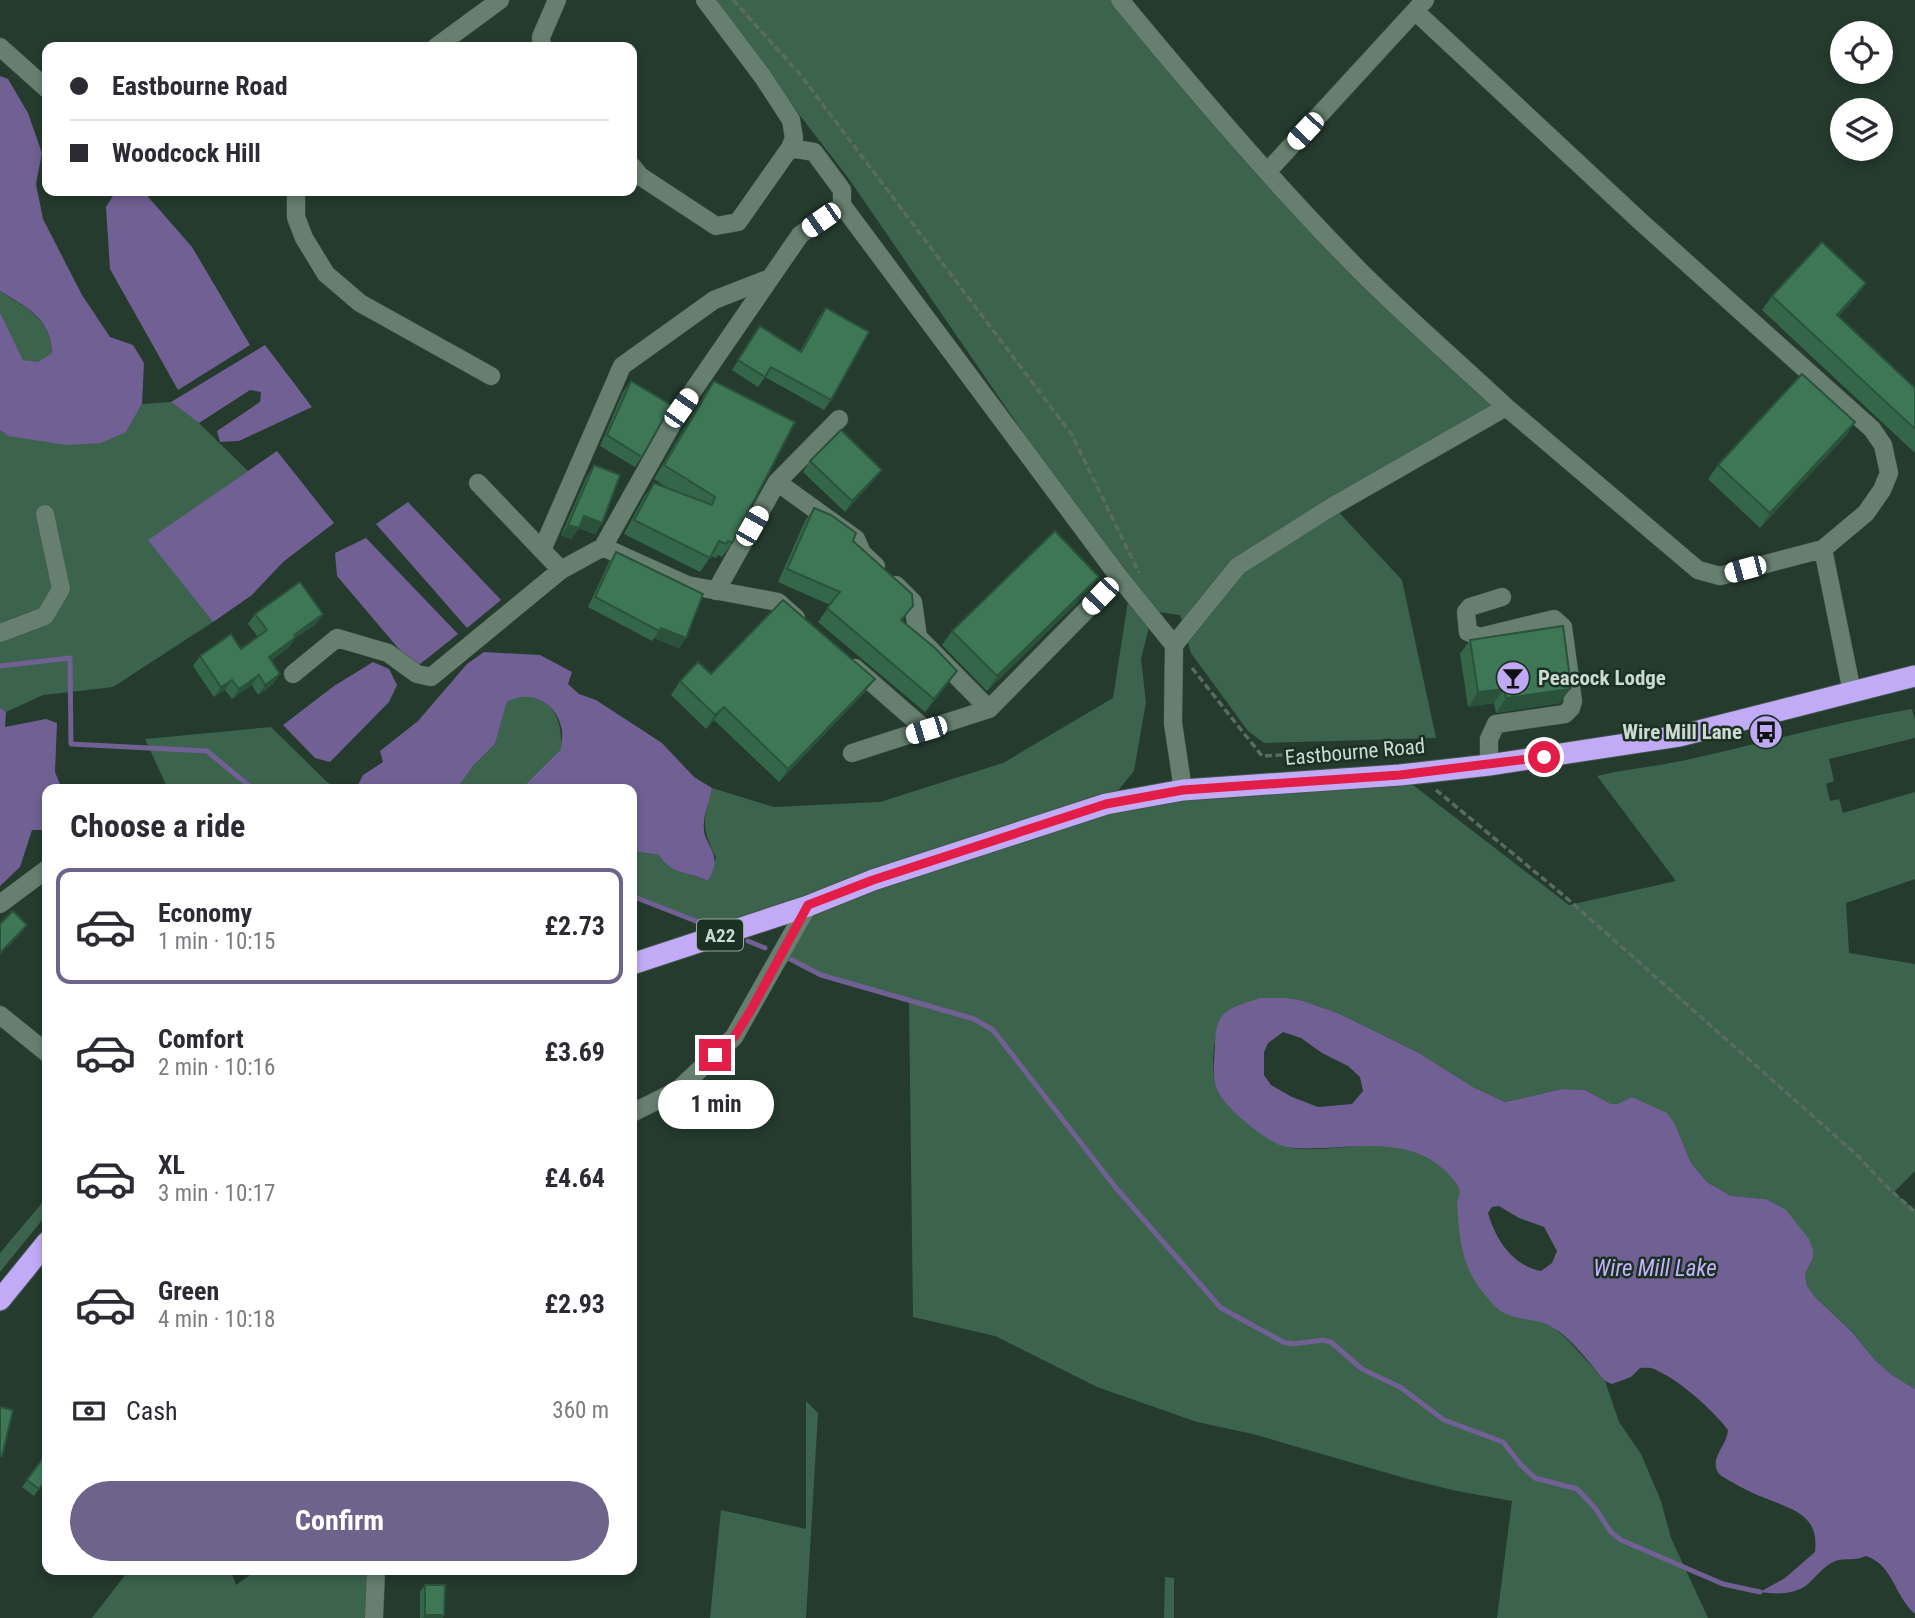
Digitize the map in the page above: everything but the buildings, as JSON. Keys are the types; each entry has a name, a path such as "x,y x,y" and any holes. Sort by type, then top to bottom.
{"highway":[{"name":"Eastbourne Road","path":"808,905 873,880 1106,804 1183,790 1489,765 1679,736 1915,676"},
{"name":"A22","path":"637,962 808,905"},
{"path":"0,1300 42,1248"}],"street":[{"path":"443,42 500,0"},
{"path":"542,42 541,37 557,0"},
{"path":"637,172 716,226 738,222 790,148 794,138 791,120 763,77 705,0"},
{"path":"1120,0 1268,171 1362,272 1506,407 1698,570 1720,576 1823,549 1866,513 1885,482 1889,473 1884,445 1872,429 1640,221 1420,6 1268,171"},
{"path":"0,47 42,85"},
{"path":"790,148 814,152 842,190 842,205 1119,577 1174,645"},
{"path":"296,196 296,217 304,238 326,274 360,303 491,376"},
{"path":"293,674 337,638 388,653 417,674 431,677 561,570 603,547 681,408 800,235 842,205"},
{"path":"542,550 622,366 714,300 770,278"},
{"path":"1183,790 1173,723 1174,645 1238,566 1333,506 1506,407"},
{"path":"716,591 777,482 839,419"},
{"path":"777,482 856,539 862,553 913,602 918,637 989,709"},
{"path":"478,483 561,570"},
{"path":"0,633 45,616 61,589 45,514"},
{"path":"603,547 688,585 778,603 810,630"},
{"path":"1823,549 1852,692"},
{"path":"852,753 989,709 1119,577"},
{"path":"1489,765 1489,739 1496,724 1565,714 1571,709 1573,701 1563,627 1560,622 1553,619 1480,637 1468,632 1466,612 1470,607 1502,597"},
{"path":"841,657 926,730"},
{"path":"0,904 42,873"},
{"path":"637,1110 678,1090 734,1037 808,905"},
{"path":"0,1015 42,1049"},
{"path":"374,1618 376,1575"}],"path":[{"path":"733,0 799,73 1072,435 1144,583"},
{"path":"1174,645 1250,741"},
{"path":"1416,773 1563,894 1858,1156 1915,1212"}],"green space":[{"path":"711,0 1115,0 1268,171 1506,407 1333,506 1402,580 1436,738 1264,743 1248,731 1191,653 1180,615 1153,611 1141,659 1146,702 1134,771 1107,804 1400,775 1569,905 1676,881 1597,776 1681,761 1912,709 1915,738 1829,759 1834,781 1826,784 1830,801 1839,799 1843,813 1915,792 1915,879 1846,903 1849,953 1915,964 1915,1171 1894,1192 1915,1210 1915,1389 1892,1375 1875,1360 1851,1331 1815,1297 1807,1286 1805,1274 1813,1258 1766,1199 1731,1196 1707,1182 1691,1163 1675,1124 1632,1097 1611,1104 1585,1090 1562,1089 1505,1102 1473,1087 1419,1053 1340,1014 1288,998 1219,1022 1217,1030 1213,1070 1216,1088 1236,1114 1271,1139 1298,1149 1397,1147 1432,1159 1448,1172 1459,1188 1506,1314 1537,1320 1553,1327 1605,1381 1619,1422 1641,1454 1661,1501 1671,1538 1708,1618 1497,1618 1512,1501 1408,1479 1253,1434 1197,1422 1097,1387 995,1336 913,1317 909,1001 821,975 779,954 807,907 716,929 637,898 637,852 659,855 674,869 708,881 716,857 705,823 712,788 774,807 880,802 1003,763 1113,698 1130,588 849,179"},
{"path":"0,291 28,309 42,323 51,342 52,354 38,363 23,360 0,312"},
{"path":"171,402 199,423 248,471 149,540 213,622 113,687 43,695 6,712 0,709 0,430 8,436 126,432 142,404"},
{"path":"518,696 529,696 546,703 555,714 560,727 561,749 526,784 460,784 473,766 495,744 507,702"},
{"path":"271,727 331,784 166,784 145,739"},
{"path":"42,1203 42,1220 0,1272 0,1253"},
{"path":"806,1401 818,1413 806,1618 710,1618 721,1510 806,1529"},
{"path":"125,1575 233,1575 236,1585 250,1575 368,1575 366,1618 92,1618"},
{"path":"1165,1577 1174,1578 1174,1618 1164,1618"}],"water":[{"path":"0,76 8,79 28,113 42,153 36,184 43,219 82,295 110,337 133,345 144,363 142,404 126,432 101,443 66,445 8,436 0,430 0,312 23,360 38,362 52,353 51,341 42,322 28,309 0,291"},
{"path":"113,196 147,196 192,247 250,345 178,390 110,269 106,207"},
{"path":"265,345 312,407 239,441 220,442 217,431 260,402 261,392 250,390 199,423 171,402"},
{"path":"277,451 334,523 283,562 252,595 213,622 148,540"},
{"path":"408,502 501,600 467,628 376,524"},
{"path":"366,538 458,634 415,668 337,576 335,553"},
{"path":"484,652 540,655 572,672 568,684 579,694 596,700 662,743 694,777 712,788 704,822 704,831 715,862 708,881 669,866 659,855 637,852 637,784 526,784 561,749 562,731 555,713 542,701 534,698 516,698 507,702 495,744 473,766 460,784 358,784 363,775 383,762 380,751 418,721 467,664"},
{"path":"373,662 389,669 397,685 389,702 330,762 315,758 283,725 334,686"},
{"path":"0,708 6,712 5,727 46,719 57,723 55,772 60,784 42,784 42,830 32,830 20,867 0,886"},
{"name":"Wire Mill Lake","path":"1260,998 1304,1001 1340,1014 1419,1053 1473,1087 1505,1102 1562,1089 1585,1090 1611,1104 1632,1097 1667,1113 1675,1124 1691,1163 1707,1182 1731,1196 1766,1199 1786,1210 1809,1239 1813,1250 1813,1258 1805,1274 1807,1286 1875,1360 1892,1375 1915,1389 1915,1614 1888,1573 1866,1556 1833,1562 1804,1587 1788,1593 1760,1592 1785,1578 1815,1552 1810,1523 1797,1512 1720,1475 1717,1458 1728,1430 1705,1405 1675,1380 1654,1369 1640,1368 1631,1377 1612,1384 1605,1381 1560,1332 1547,1324 1500,1311 1478,1285 1466,1263 1459,1227 1459,1189 1439,1165 1424,1156 1392,1147 1285,1147 1246,1123 1223,1100 1215,1083 1216,1033 1218,1023 1226,1012","holes":["1283,1032 1301,1038 1322,1053 1348,1066 1360,1077 1363,1091 1352,1104 1318,1107 1271,1085 1264,1075 1264,1052 1268,1043","1499,1206 1519,1218 1544,1227 1557,1251 1552,1263 1541,1271 1522,1263 1507,1250 1488,1213 1492,1207"]}],"waterway":[{"path":"0,666 70,658 71,744 207,751 247,784"},
{"path":"637,898 716,929"},
{"path":"748,941 765,948"},
{"path":"790,959 821,975 974,1019 993,1030 1116,1188 1221,1308 1283,1342 1331,1342 1362,1369 1400,1387 1444,1420 1503,1442 1535,1478 1577,1489 1595,1508 1611,1532 1621,1540 1723,1584 1760,1592"}],"place":[{"name":"Peacock Lodge","path":"1513,678"},
{"name":"Wire Mill Lane","path":"1766,732"}],"route":[{"path":"715,1055 734,1037 751,1010 779,954 808,905 873,880 1106,804 1183,790 1400,775 1544,757"}]}
